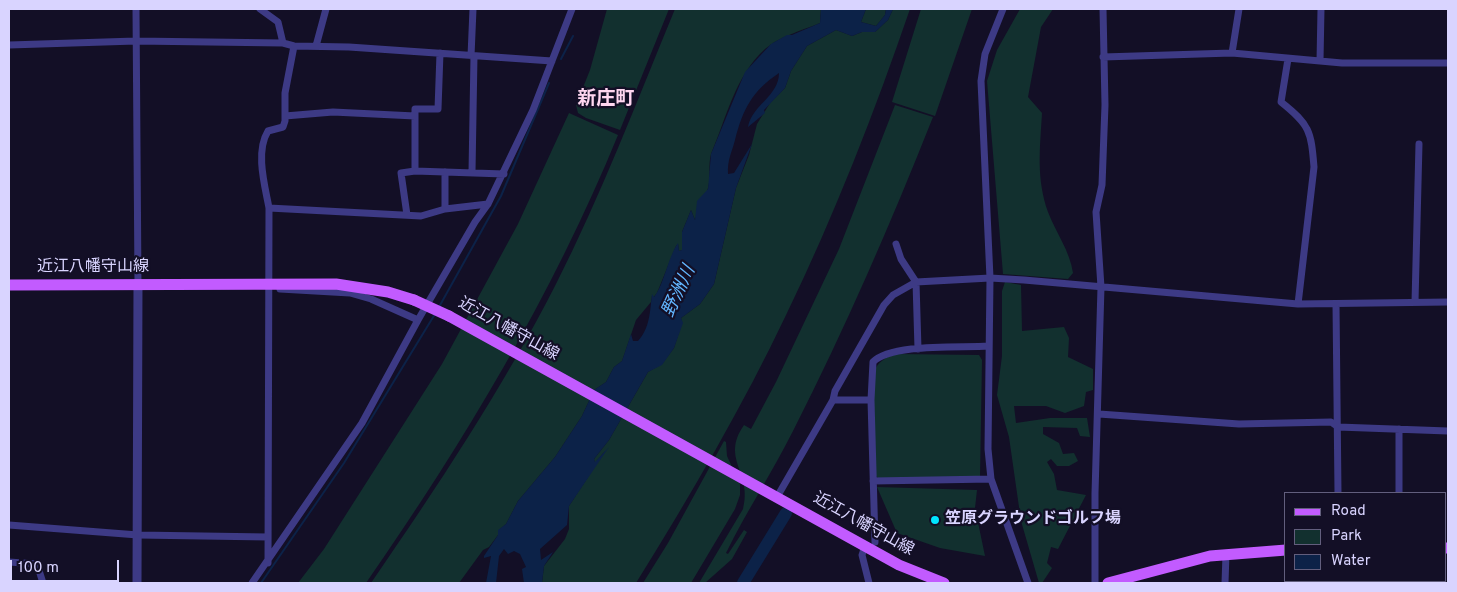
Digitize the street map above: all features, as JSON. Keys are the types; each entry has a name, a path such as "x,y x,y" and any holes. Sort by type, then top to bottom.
{"main road":[{"name":"近江八幡守山線","path":"9,285 336,284 388,292 414,300 451,317 810,516 870,544 912,571 944,583"},
{"path":"1108,583 1181,562 1226,554 1284,550"}],"street":[{"path":"136,9 138,284 137,583"},
{"path":"260,9 278,22 283,43"},
{"path":"316,46 326,9"},
{"path":"472,172 473,9"},
{"path":"252,583 268,563 362,423 418,320 475,222 488,204 504,174 572,9"},
{"path":"1004,9 986,54 981,81 990,278 988,449 991,479 1028,583"},
{"path":"1095,583 1095,493 1099,414 1101,287 1096,212 1102,185 1104,105 1103,9"},
{"path":"1232,52 1238,9"},
{"path":"1320,9 1320,61"},
{"path":"9,45 136,41 283,43 294,46 552,61"},
{"path":"268,563 269,208 262,173 265,135 268,131 276,131 283,127 285,93 294,46"},
{"path":"1103,57 1232,52 1320,61 1448,63"},
{"path":"415,171 415,109 438,109 440,53"},
{"path":"1288,59 1281,102 1301,118 1307,126 1314,150 1314,167 1298,304"},
{"path":"285,116 333,112 415,116"},
{"path":"1415,302 1419,144"},
{"path":"408,215 401,173 415,171 504,174"},
{"path":"445,209 446,172"},
{"path":"269,208 421,216 445,209 488,204"},
{"path":"896,244 901,259 916,282 918,349"},
{"path":"777,497 833,400 835,391 884,305 893,295 916,282 990,278 1298,304 1448,302"},
{"path":"268,284 280,290 350,294 371,299 418,320"},
{"path":"1336,304 1338,492"},
{"path":"869,583 862,555 870,544 873,481 870,400 873,362 886,353 918,349 988,346"},
{"path":"833,400 870,400"},
{"path":"1099,414 1239,424 1331,422 1338,427 1448,431"},
{"path":"1399,429 1399,492"},
{"path":"873,481 991,479"},
{"path":"9,525 138,535 268,537"},
{"path":"1225,583 1226,554"},
{"path":"9,562 36,564 43,583"}],"green space":[{"path":"607,9 669,9 620,130 586,118 578,113 576,105 590,70"},
{"path":"675,9 821,9 820,23 771,44 746,72 732,98 711,154 708,188 695,220 691,210 682,232 682,250 679,251 678,244 676,246 657,293 653,298 652,296 651,302 636,320 622,361 614,367 606,382 594,390 582,416 555,457 518,501 506,524 499,530 498,535 489,547 483,550 459,583 371,583 492,399 536,323 588,216"},
{"path":"866,9 886,9 885,15 876,26 861,22"},
{"path":"893,9 910,9 883,86 821,239 787,313 752,382 696,484 636,583 542,583 544,566 565,539 569,529 569,506 605,451 595,463 594,459 609,440 648,372 662,364 674,348 682,323 681,318 700,304 714,284 736,188 749,155 757,124 770,103 785,88 791,71 807,46 836,30 852,36 862,32 875,32 888,20"},
{"path":"921,9 972,9 935,116 892,102"},
{"path":"1020,9 1053,9 1041,27 1028,97 1042,113 1040,175 1048,212 1071,265 1073,273 1068,279 1003,274 987,81 997,50"},
{"path":"895,105 933,117 917,157 867,276 831,354 785,447 726,553 728,554 744,530 747,532 732,559 705,583 699,583 743,509 745,496 736,457 737,437 744,425 751,429 776,382 839,249"},
{"path":"569,113 618,135 593,194 565,252 504,366 438,476 366,583 298,583 324,549 442,364 518,224"},
{"path":"1005,282 1021,285 1022,331 1064,327 1069,338 1068,357 1093,369 1093,390 1086,392 1084,406 1065,413 1046,406 1014,406 1016,423 1050,418 1087,418 1090,437 1080,436 1077,428 1043,427 1043,434 1059,443 1063,454 1074,453 1078,461 1069,466 1057,466 1051,459 1047,462 1054,474 1057,490 1086,495 1058,549 1051,547 1047,563 1052,568 1042,583 1039,583 1021,521 1009,437 997,395 1002,356 1002,291"},
{"path":"896,354 979,355 982,360 980,477 879,479 876,476 873,373 882,361"},
{"path":"724,441 726,442 727,456 740,484 740,495 735,509 691,583 643,583 668,543"},
{"name":"笠原グラウンドゴルフ場","path":"877,487 977,490 975,508 985,556 940,548 897,533"}],"water":[{"name":"野洲川","path":"821,9 866,9 861,22 876,26 885,15 886,9 893,9 888,20 875,32 862,32 852,36 836,30 807,46 791,71 785,88 764,110 765,113 748,127 750,119 775,88 779,73 755,94 741,119 729,160 728,174 734,173 752,144 736,188 714,284 700,304 681,318 683,323 674,348 662,365 648,372 609,440 594,459 595,462 609,447 569,506 567,525 540,549 541,560 553,552 544,566 542,583 524,583 522,569 526,567 520,554 514,551 508,554 504,549 499,556 496,583 486,583 491,556 484,558 484,556 498,535 498,530 506,524 518,501 555,457 582,416 594,390 606,382 614,367 622,361 631,334 633,341 638,341 645,331 649,319 652,294 654,297 678,243 679,251 682,250 682,232 691,210 695,220 697,201 708,189 711,154 745,72 771,44 787,35 792,35 820,23"}],"waterway":[{"path":"561,59 573,36"},
{"path":"439,307 501,196 549,83"},
{"path":"261,583 344,463 435,314"},
{"path":"743,583 786,513"}],"place":[{"name":"笠原グラウンドゴルフ場","path":"935,520"}],"district":[{"name":"新庄町","path":"606,100"}]}
